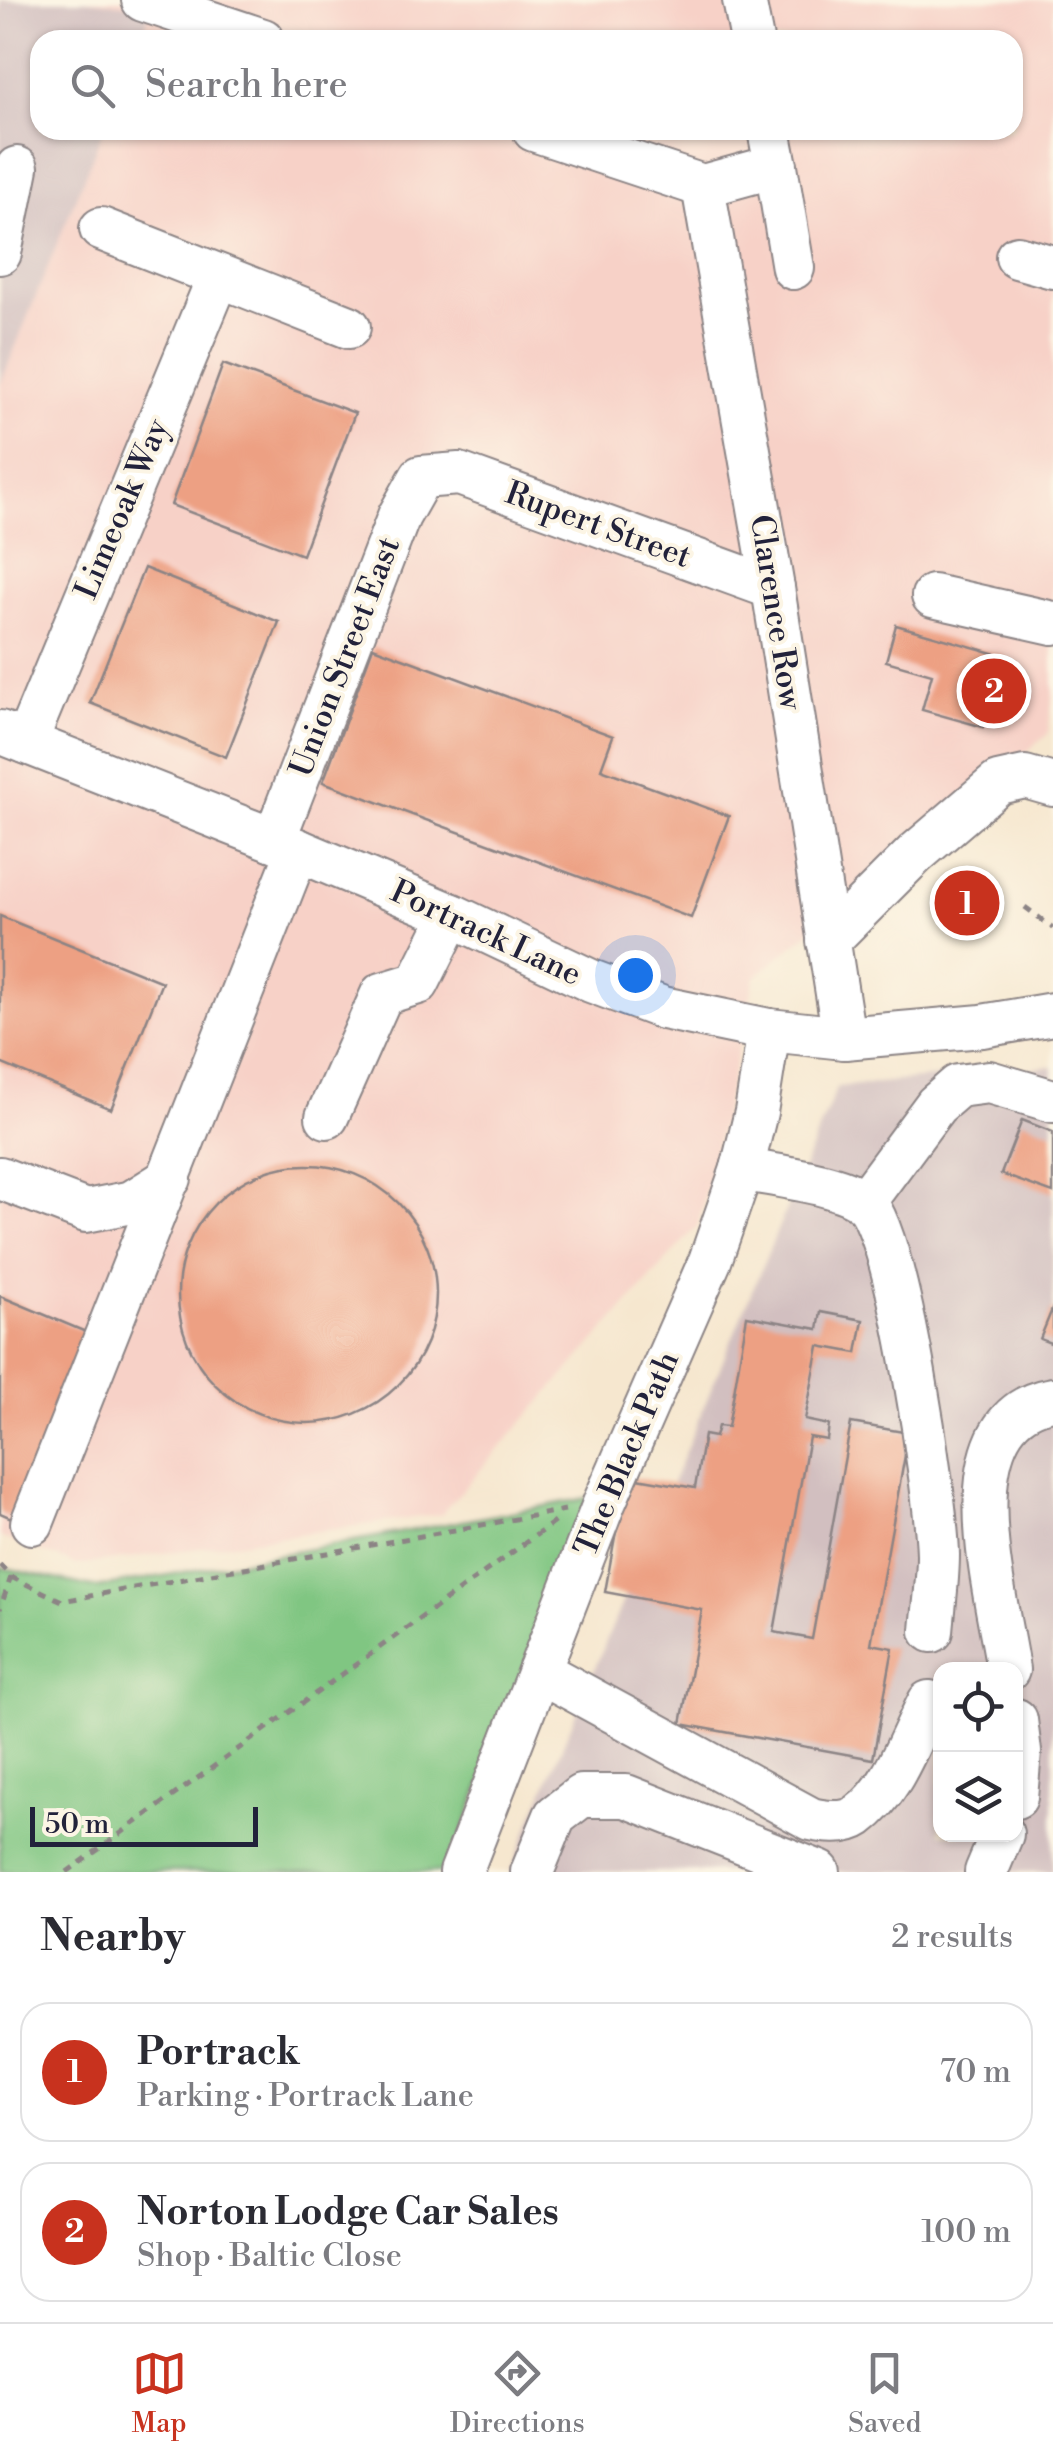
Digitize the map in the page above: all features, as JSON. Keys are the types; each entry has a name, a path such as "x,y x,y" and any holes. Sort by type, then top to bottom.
{"street":[{"path":"143,0 233,30"},
{"path":"744,0 750,30"},
{"path":"564,140 703,186 773,148 793,268"},
{"path":"0,253 16,168"},
{"name":"Clarence Row","path":"703,186 773,588 844,1038"},
{"path":"101,229 349,328"},
{"name":"Limeoak Way","path":"13,737 219,276"},
{"name":"Rupert Street","path":"420,477 458,474 773,588"},
{"name":"Union Street East","path":"32,1524 170,1178 399,516 420,477"},
{"path":"934,596 1053,623"},
{"name":"Portrack Lane","path":"13,737 286,844 452,915 590,982 663,1008 769,1030 844,1038 982,1026 1053,1014"},
{"path":"828,941 998,783 1039,781"},
{"path":"326,1117 382,994 418,983 452,915"},
{"name":"The Black Path","path":"461,1872 605,1501 710,1261 742,1170 769,1030"},
{"path":"864,1202 936,1104 958,1086 989,1082 1053,1101"},
{"path":"742,1170 837,1190 864,1202 876,1217 898,1294 934,1498 938,1558 932,1632"},
{"path":"0,1178 86,1210 132,1202 170,1178"},
{"path":"1007,1662 984,1516 990,1455 1008,1422 1042,1401 1053,1399"},
{"path":"539,1671 811,1820 826,1822 857,1816 876,1796 906,1751 928,1702"},
{"path":"532,1872 556,1816 581,1796 626,1796 819,1872"},
{"path":"986,1872 999,1842"}],"path":[{"path":"1025,907 1053,928"},
{"path":"0,1565 12,1577 62,1600 572,1509 67,1872"},
{"path":"0,1609 12,1577"}],"shaded area":[{"path":"0,0 1053,0 1053,692 1048,734 755,977 698,1225 441,1514 78,1565 0,1537 0,729 7,713 0,710"},
{"path":"0,0 84,0 153,7 143,30 30,30 30,140 99,140 0,385"},
{"path":"1053,1066 1053,1872 510,1872 837,1087"}],"green space":[{"path":"594,1497 447,1872 0,1872 0,1567 97,1588"}],"building":[{"path":"223,364 355,413 302,555 171,505"},
{"path":"144,568 279,622 226,757 90,703"},
{"path":"896,625 1004,656 983,727 922,710 932,674 886,661"},
{"path":"373,647 613,736 601,769 729,816 691,918 323,782"},
{"path":"0,916 162,982 111,1109 0,1063"},
{"path":"1022,1120 1053,1132 1053,1193 1001,1174"},
{"path":"307,1165 356,1175 398,1203 426,1245 436,1294 426,1343 398,1385 356,1413 307,1423 258,1413 216,1385 188,1343 178,1294 188,1245 216,1203 258,1175"},
{"path":"0,1296 93,1335 16,1520 0,1513"},
{"path":"1053,1307 1053,1344 1040,1339"},
{"path":"821,1312 863,1320 857,1353 819,1346 805,1420 829,1425 827,1440 809,1437 774,1632 812,1639 851,1423 909,1433 871,1644 893,1648 873,1759 681,1724 702,1610 605,1592 626,1476 695,1488 704,1435 715,1437 718,1426 728,1427 747,1316 818,1329"}],"place":[{"name":"Norton Lodge Car Sales","path":"994,691"},
{"name":"Portrack","path":"967,903"}]}
